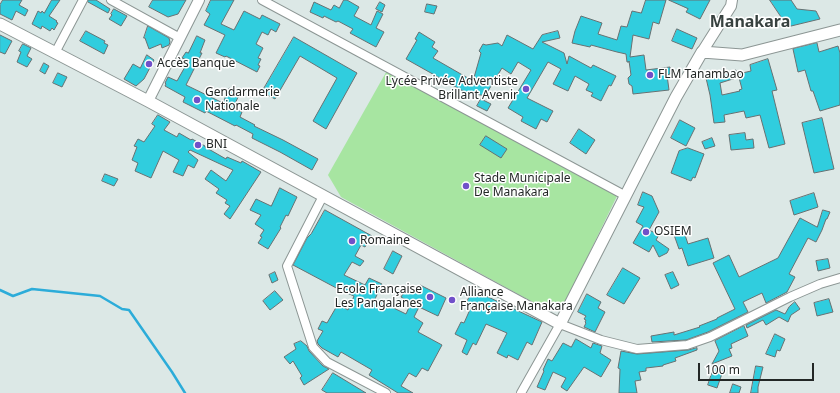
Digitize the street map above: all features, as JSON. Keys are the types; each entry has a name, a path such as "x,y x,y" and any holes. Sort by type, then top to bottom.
{"main road":[{"path":"0,24 148,101 560,324 676,97 702,52 742,56 840,30"}],"street":[{"path":"55,53 83,0"},
{"path":"110,0 180,38"},
{"path":"148,101 200,0"},
{"path":"262,0 626,196"},
{"path":"702,52 730,6 732,0"},
{"path":"323,196 287,266 313,347 327,362 386,393"},
{"path":"521,393 560,324 601,340 637,349 687,345 710,337 790,297 820,284 840,278"}],"green space":[{"name":"Stade Municipale De Manakara","path":"389,67 617,196 565,303 538,305 341,197 328,175"}],"building":[{"path":"3,0 22,0 19,5 28,10 25,16 16,11 12,20 0,14 0,5"},
{"path":"52,0 60,0 49,16 58,23 54,30 52,28 50,31 42,26 41,29 32,24 38,11 41,13 42,11 44,13"},
{"path":"88,0 96,0 110,9 108,13 88,2"},
{"path":"153,0 186,0 178,14 168,17 149,7"},
{"path":"211,0 234,0 221,24 234,30 244,11 260,19 262,15 280,24 276,32 271,29 268,35 262,32 256,44 263,48 258,58 261,59 257,72 226,56 225,57 216,53 225,35 204,25 210,14 206,11"},
{"path":"344,0 347,0 359,7 354,16 371,25 377,11 383,14 376,28 384,32 376,47 350,33 353,29 338,21 336,22 324,16 323,18 310,12 314,2 331,10 334,5 339,8"},
{"path":"646,0 666,0 659,24 653,22 649,39 633,35 630,57 644,55 646,70 670,67 670,74 667,75 669,90 633,94 632,86 629,84 628,78 631,75 629,61 627,62 626,54 591,45 590,47 572,43 581,16 602,23 598,34 617,40 621,26 627,27 632,11 641,13"},
{"path":"669,0 710,0 700,19 686,12 688,9"},
{"path":"770,0 791,0 797,9 816,11 820,19 787,27"},
{"path":"380,2 385,5 382,12 376,9"},
{"path":"427,4 437,6 434,14 425,12"},
{"path":"114,9 127,16 121,26 109,19"},
{"path":"148,26 169,38 169,45 162,48 161,44 149,49 144,38"},
{"path":"677,29 697,38 692,49 672,41"},
{"path":"86,31 105,41 104,43 108,45 104,54 80,41"},
{"path":"558,31 560,38 542,42 564,53 567,64 569,56 591,68 593,65 616,76 611,86 609,85 601,101 591,96 593,93 586,90 589,84 575,76 568,91 553,84 561,69 548,62 527,98 553,111 547,122 541,119 536,129 521,121 523,117 508,108 531,70 518,62 511,74 502,68 485,96 463,91 406,59 417,40 415,39 419,32 435,42 432,47 438,51 433,58 473,81 481,53 479,51 483,44 498,43 502,46 507,35 533,49 542,35"},
{"path":"0,35 12,41 5,54 0,52"},
{"path":"197,36 205,40 200,53 202,53 186,85 223,103 229,88 240,93 233,108 242,112 240,117 255,125 254,126 318,159 312,170 252,138 253,134 236,125 235,126 206,111 205,113 183,102 185,97 165,86 168,77 177,81 186,65 183,63 185,59 182,58 186,52 188,53"},
{"path":"294,37 357,73 326,129 313,121 337,78 300,56 275,99 262,92"},
{"path":"817,43 819,52 838,46 840,53 840,105 820,111 813,91 811,91 805,70 798,72 793,49"},
{"path":"23,44 31,48 27,56 32,59 27,67 17,62 21,52 19,51"},
{"path":"147,55 154,60 144,79 136,86 124,79 133,64 140,68"},
{"path":"768,59 777,90 772,91 785,144 769,148 760,115 746,118 744,111 724,115 725,122 714,123 706,78 736,70 736,78 720,83 722,95 740,91 739,90 742,89 738,74 751,71 750,65"},
{"path":"44,63 49,66 45,74 40,71"},
{"path":"58,73 67,77 62,87 53,83"},
{"path":"481,99 491,104 487,111 477,106"},
{"path":"158,115 170,122 164,130 177,137 179,133 205,146 226,159 227,157 241,163 242,161 261,172 230,219 224,214 230,206 225,203 227,200 216,193 219,189 205,179 211,170 226,181 233,170 190,150 188,152 198,160 194,168 188,165 183,176 173,172 179,160 163,151 151,178 135,171 138,163 132,160 137,147 134,146 138,139 144,142 155,126 152,124"},
{"path":"822,118 834,169 814,173 802,123"},
{"path":"680,120 695,128 686,146 671,138"},
{"path":"579,129 595,140 586,154 570,143"},
{"path":"745,133 746,140 753,139 754,148 731,150 729,135"},
{"path":"486,136 507,149 501,158 480,145"},
{"path":"712,138 715,146 705,149 702,142"},
{"path":"688,148 704,154 695,178 693,177 691,181 671,173 679,151"},
{"path":"105,174 118,179 114,186 102,181"},
{"path":"280,188 297,197 288,216 286,215 280,227 281,228 268,249 258,243 264,230 255,224 261,215 250,210 256,199 271,206"},
{"name":"OSIEM","path":"643,192 652,196 659,212 649,230 659,235 656,240 669,249 667,253 659,257 653,245 649,252 633,243 643,226 636,222 644,207 638,205"},
{"path":"814,193 818,207 794,215 790,201"},
{"path":"325,210 372,236 365,247 361,245 355,256 364,261 360,266 352,262 344,275 365,285 369,278 382,284 375,299 406,314 411,303 401,297 407,287 416,292 420,285 446,298 438,316 419,307 414,317 423,323 418,332 442,345 428,371 422,368 416,377 409,373 401,386 413,393 398,393 369,375 372,370 341,352 338,357 318,344 317,341 323,331 318,329 322,321 327,323 338,304 348,310 354,296 293,265 307,238 311,234"},
{"path":"823,210 830,212 827,219 816,242 808,238 789,274 795,277 787,292 766,303 762,293 743,302 748,312 708,332 686,340 652,342 651,336 674,332 674,335 700,327 699,326 717,319 735,309 713,263 729,255 739,277 778,258 800,218 817,227"},
{"path":"683,229 688,244 708,238 714,258 688,266 682,248 679,249 673,232"},
{"path":"393,251 402,256 393,274 384,269"},
{"path":"828,259 830,268 818,271 816,261"},
{"path":"623,268 640,278 624,304 607,295"},
{"path":"275,272 278,280 272,283 269,275"},
{"path":"673,272 679,285 671,289 665,275"},
{"path":"473,290 542,322 532,345 527,342 518,360 508,355 507,358 497,353 507,333 486,324 476,345 473,343 467,355 462,352 467,340 455,334 461,322 464,323 472,305 467,302"},
{"path":"275,291 283,300 270,310 263,301"},
{"path":"587,294 601,302 598,308 605,312 595,332 584,327 586,320 584,319 586,316 578,312"},
{"path":"829,299 833,312 817,316 814,303"},
{"path":"795,302 800,309 791,315 788,322 779,317 766,325 763,320 747,328 746,325 776,310 785,314 789,307"},
{"path":"744,326 748,336 731,344 732,348 729,349 732,356 712,364 719,351 715,341"},
{"path":"775,334 785,339 780,351 777,350 775,357 766,354"},
{"path":"576,339 591,348 593,343 602,346 600,353 611,360 601,377 584,367 567,391 561,387 566,378 553,372 545,390 537,387 548,359 552,361 563,343 571,347"},
{"path":"301,341 307,346 309,351 323,366 329,369 304,385 300,378 302,376 293,361 290,364 284,357 296,349 294,344"},
{"path":"697,348 697,350 675,358 676,361 663,366 646,368 646,371 639,372 641,380 635,381 637,393 619,393 620,369 618,368 621,351 637,354"},
{"path":"715,365 724,368 717,388 708,385"},
{"path":"756,366 763,367 758,393 751,393"},
{"path":"333,373 366,393 327,393 322,390"},
{"path":"733,384 741,387 739,393 730,393"}],"waterway":[{"path":"0,290 13,296 32,289 100,296 122,309 129,310 185,393"}],"place":[{"name":"Accès Banque","path":"149,64"},
{"name":"FLM Tanambao","path":"650,75"},
{"name":"Lycée Privée Adventiste Brillant Avenir","path":"526,89"},
{"name":"Gendarmerie Nationale","path":"197,100"},
{"name":"BNI","path":"198,145"},
{"name":"Stade Municipale De Manakara","path":"466,186"},
{"name":"OSIEM","path":"646,232"},
{"name":"Romaine","path":"352,241"},
{"name":"Ecole Française Les Pangalanes","path":"430,297"},
{"name":"Alliance Française Manakara","path":"452,300"}],"district":[{"name":"Manakara","path":"750,22"}]}
